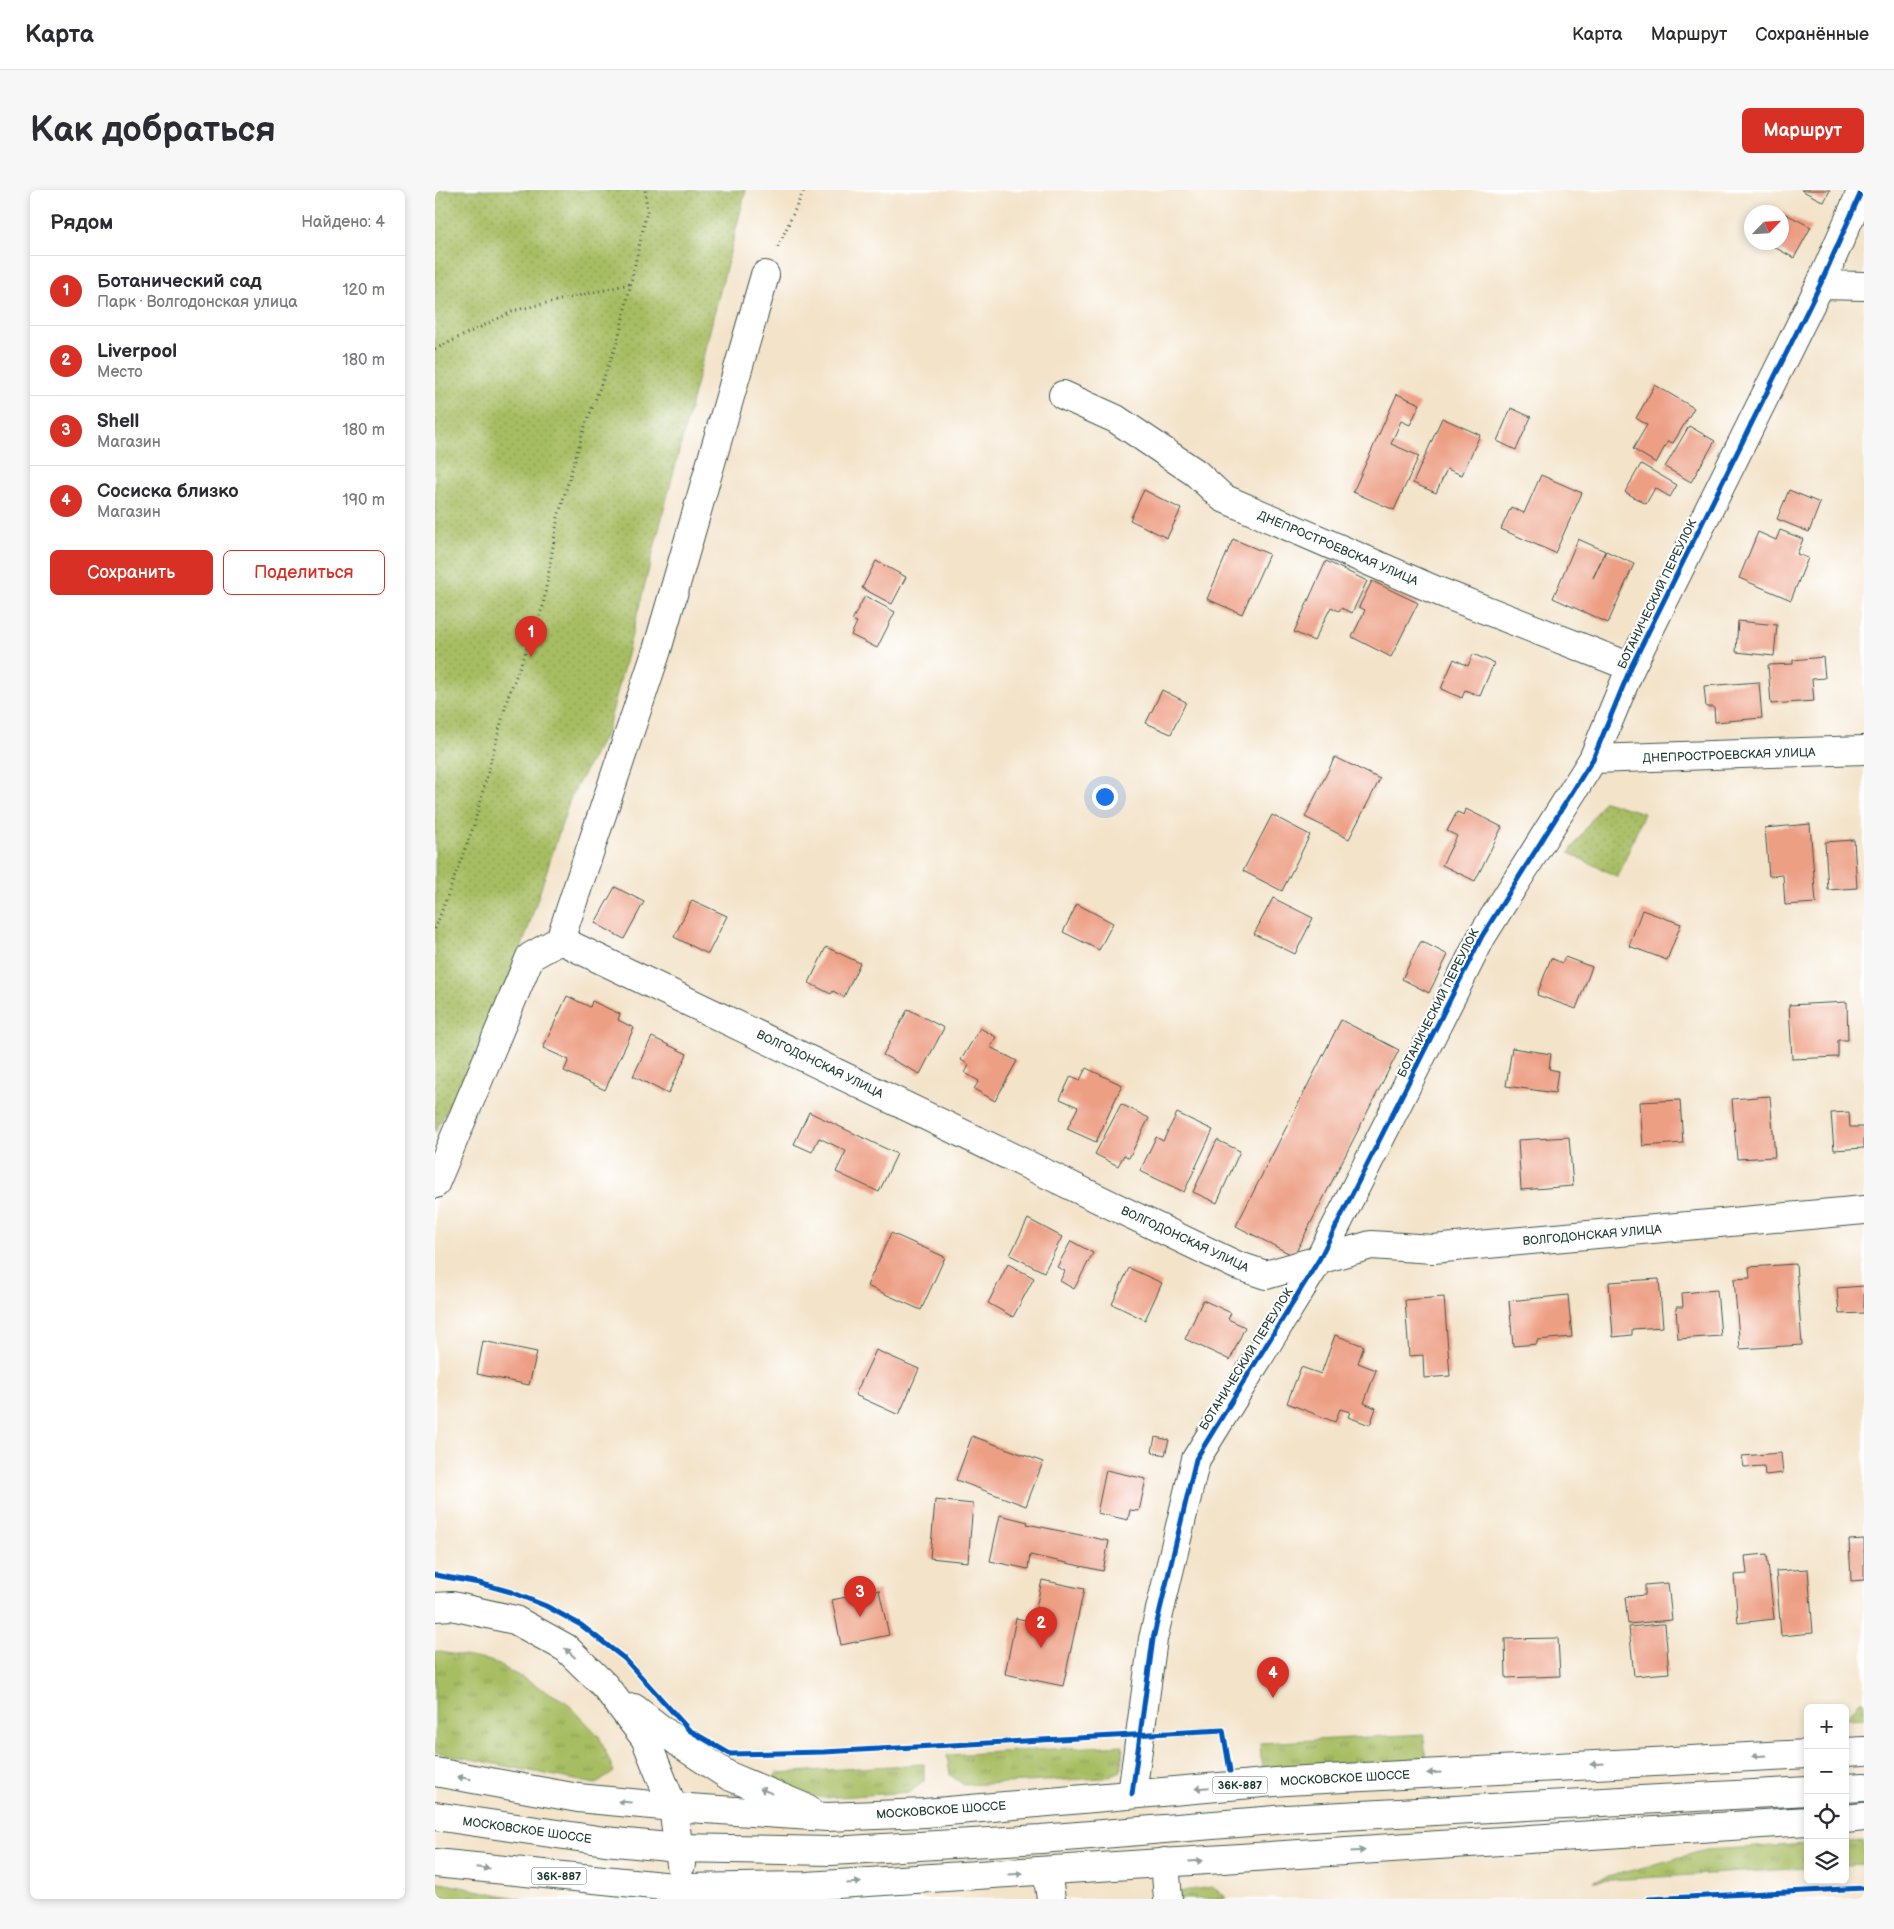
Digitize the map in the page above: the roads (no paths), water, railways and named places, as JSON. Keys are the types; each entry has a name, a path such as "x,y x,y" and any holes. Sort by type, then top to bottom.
{"main road":[{"name":"БОТАНИЧЕСКИЙ ПЕРЕУЛОК","path":"1132,1794 1153,1639 1196,1459 1320,1258 1482,936 1593,759 1631,667 1820,285 1862,190"},
{"path":"435,1184 530,957 560,940 657,650 765,275"},
{"path":"1820,285 1864,286"},
{"name":"ДНЕПРОСТРОЕВСКАЯ УЛИЦА","path":"1063,395 1117,419 1196,473 1223,498 1435,590 1631,667"},
{"name":"ДНЕПРОСТРОЕВСКАЯ УЛИЦА","path":"1593,759 1864,750"},
{"name":"ВОЛГОДОНСКАЯ УЛИЦА","path":"560,940 1236,1265 1266,1275 1320,1258 1371,1245 1433,1249 1864,1210"},
{"path":"435,1607 452,1606 515,1620 566,1648 605,1686 683,1746 729,1776 827,1817"},
{"path":"605,1686 645,1738 673,1807 683,1894"},
{"path":"1849,1752 1864,1751"},
{"name":"МОСКОВСКОЕ ШОССЕ","path":"435,1772 577,1798 673,1807 827,1817 925,1813 1296,1781 1804,1754"},
{"path":"1849,1788 1864,1788"},
{"name":"МОСКОВСКОЕ ШОССЕ","path":"435,1816 605,1841 679,1848 841,1851 1041,1839 1287,1819 1804,1790"},
{"path":"1849,1818 1864,1817"},
{"name":"36К-887","path":"435,1863 683,1894 1047,1872 1165,1862 1804,1821"},
{"path":"1165,1862 1168,1899"},
{"path":"1047,1872 1051,1899"},
{"path":"785,1899 810,1885"}],"place":[{"name":"Ботанический сад","path":"531,657"},
{"name":"Shell","path":"860,1617"},
{"name":"Liverpool","path":"1041,1648"},
{"name":"Сосиска близко","path":"1273,1698"}]}
